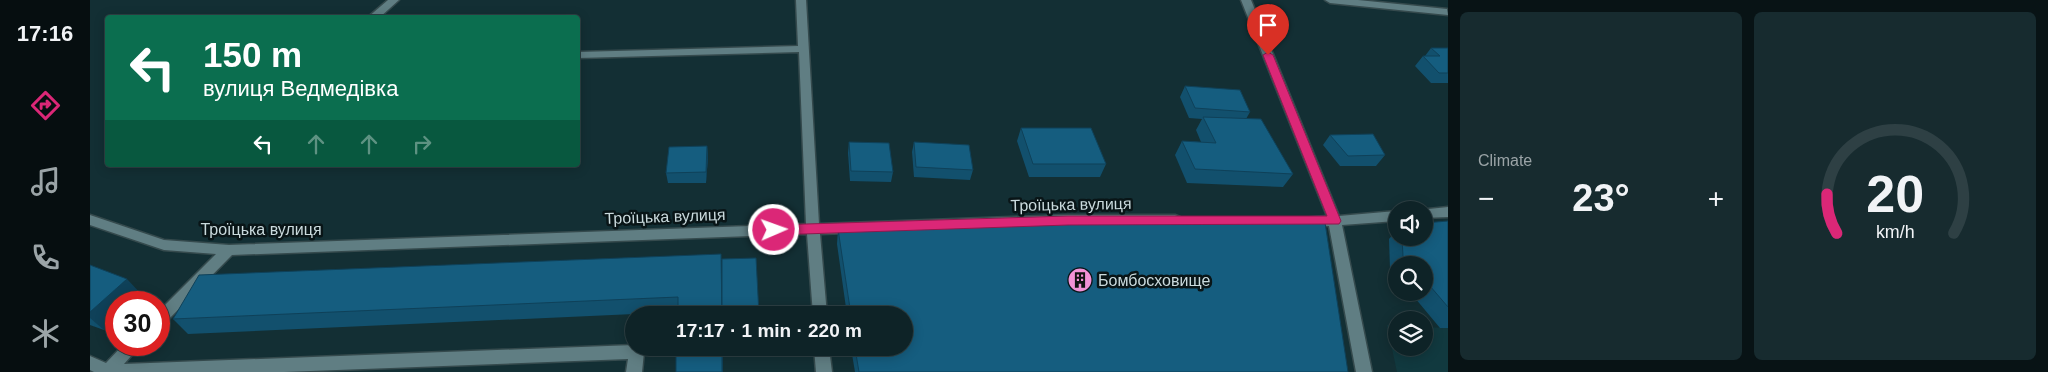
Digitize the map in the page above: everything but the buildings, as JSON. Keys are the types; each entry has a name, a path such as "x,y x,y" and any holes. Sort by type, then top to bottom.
{"street":[{"path":"376,15 394,0"},
{"path":"801,0 813,229 819,306"},
{"path":"1246,0 1335,221 1364,372"},
{"path":"1330,0 1446,12"},
{"path":"580,55 804,49"},
{"path":"1433,213 1448,212"},
{"path":"1295,221 1335,221 1388,217"},
{"name":"Троїцька вулиця","path":"90,220 164,245 229,250 1068,220 1187,220"},
{"path":"170,309 229,250"},
{"path":"90,363 106,371 636,352 634,372"},
{"path":"106,371 122,356"},
{"path":"823,356 824,372"}],"shaded area":[{"path":"1433,327 1448,328 1448,372 1397,372 1394,356 1433,356"}],"place":[{"name":"Бомбосховище","path":"1080,280"}],"route":[{"path":"774,230 1068,220 1335,221 1268,55"}]}
